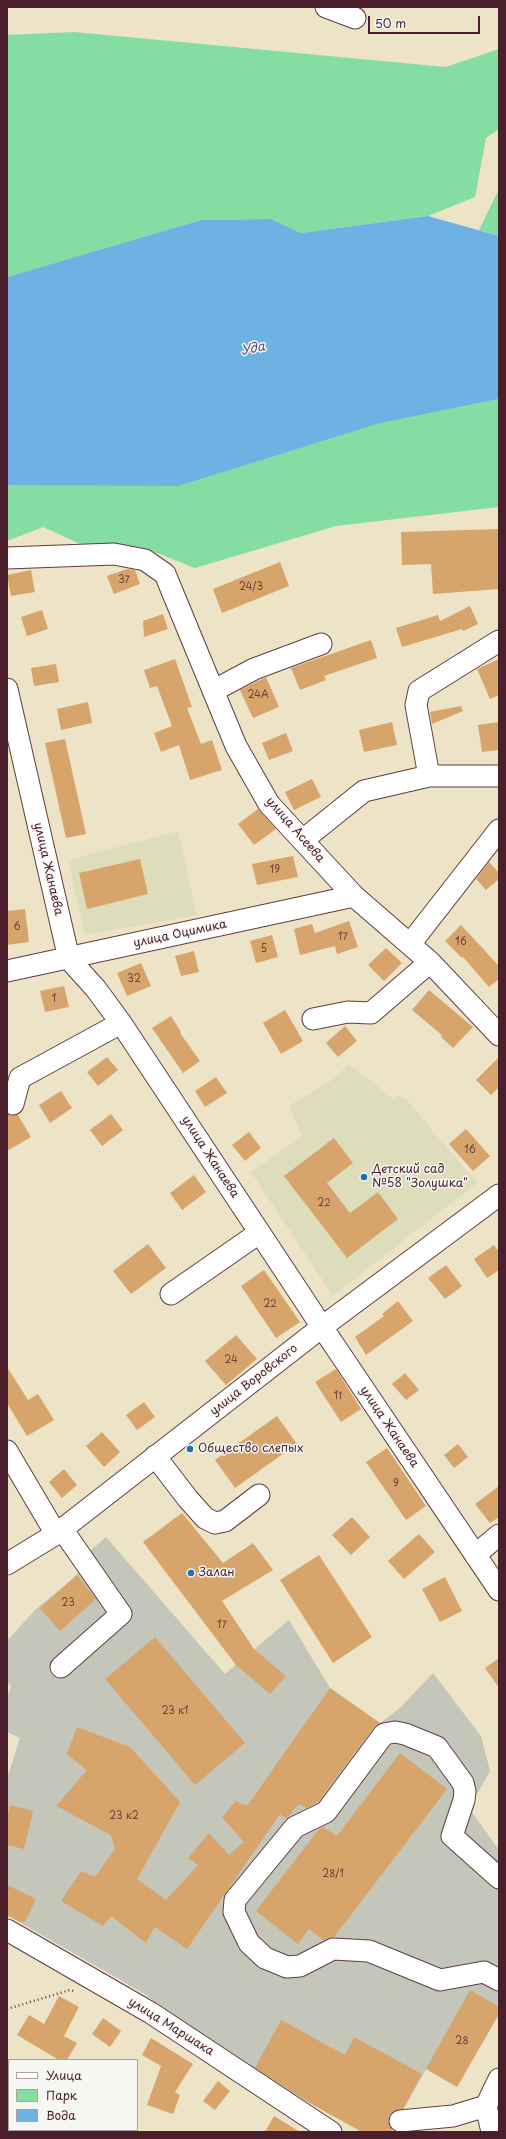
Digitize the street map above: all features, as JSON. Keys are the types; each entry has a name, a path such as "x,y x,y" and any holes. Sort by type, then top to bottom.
{"street":[{"path":"326,7 355,18"},
{"name":"улица Асеева","path":"7,558 114,554 145,560 165,574 236,746 269,804 354,896 430,962 499,1035"},
{"path":"429,776 416,705 419,691 499,641"},
{"path":"213,692 254,669 321,644"},
{"name":"улица Жанаева","path":"7,689 69,959 96,989 121,1023 259,1233 499,1590"},
{"path":"303,840 364,791 429,776 499,776"},
{"path":"410,944 497,837"},
{"name":"улица Оцимика","path":"7,972 354,896"},
{"path":"313,1019 348,1012 371,1013 430,962"},
{"path":"14,1104 20,1078 121,1023"},
{"name":"улица Воровского","path":"7,1564 59,1531 322,1327 499,1195"},
{"path":"171,1294 259,1233"},
{"path":"7,1451 59,1531 121,1614 61,1667"},
{"path":"156,1456 188,1499 205,1518 215,1523 225,1521 259,1495"},
{"path":"475,1555 499,1534"},
{"path":"499,1878 452,1836 464,1800 465,1791 463,1783 437,1747 405,1734 395,1732 384,1734 326,1812 295,1828 235,1900 234,1912 249,1943 265,1958 287,1967 300,1966 333,1949 369,1951 440,1980 484,1972 499,1980"},
{"name":"улица Маршака","path":"7,1930 151,2013 331,2132"},
{"path":"491,2131 486,2106 499,2079"},
{"path":"400,2121 453,2116 486,2106"}],"path":[{"path":"7,2009 70,1990 77,1991"}],"shaded area":[{"path":"178,831 197,915 85,935 68,860"},
{"name":"Детский сад №58 \"Золушка\"","path":"349,1064 395,1100 398,1095 406,1099 477,1183 333,1296 251,1172 302,1136 289,1106 335,1078"},
{"path":"106,1537 225,1674 289,1620 330,1688 380,1723 400,1708 433,1673 481,1736 490,1771 469,1808 499,1850 499,2014 457,2087 426,2069 391,2132 362,2132 253,2072 143,1993 7,1915 7,1779 20,1738 7,1732 7,1698 11,1686 7,1681 7,1641 35,1610 77,1575 82,1558"}],"green space":[{"path":"74,32 446,67 499,49 499,129 486,138 475,197 428,216 301,233 271,219 201,220 7,277 7,35"},
{"path":"499,189 499,236 479,230"},
{"path":"499,399 499,507 336,526 195,568 152,551 87,547 43,527 7,541 7,485 65,484"}],"water":[{"name":"Уда","path":"428,216 499,236 499,399 380,423 178,486 7,485 7,277 201,220 271,219 301,233"}],"building":[{"path":"499,529 499,589 433,594 431,564 402,565 401,532"},
{"path":"280,562 289,586 222,613 213,589"},
{"path":"127,569 135,570 140,584 114,594 107,576"},
{"path":"31,570 35,592 11,596 7,575"},
{"path":"470,606 478,624 463,631 462,629 402,647 396,628 438,615 440,621"},
{"path":"42,610 48,629 27,636 21,617"},
{"path":"163,614 168,629 144,637 143,621"},
{"path":"371,640 377,658 324,676 326,680 300,690 291,668"},
{"path":"175,659 192,707 187,708 201,744 212,740 222,770 190,780 179,745 161,752 154,733 172,726 157,686 150,688 144,670"},
{"path":"499,659 499,695 490,699 477,669"},
{"path":"56,664 59,682 34,686 31,668"},
{"path":"266,677 279,707 253,718 240,690"},
{"path":"88,702 92,723 61,730 57,709"},
{"path":"461,706 463,711 432,724 430,712"},
{"path":"392,722 397,745 364,752 359,730"},
{"path":"499,722 499,750 482,752 478,725"},
{"path":"286,733 293,751 269,760 262,743"},
{"path":"65,739 86,834 66,838 45,743"},
{"path":"312,779 321,797 294,810 285,792"},
{"path":"258,809 276,829 254,845 238,824"},
{"path":"293,856 298,877 257,885 252,864"},
{"path":"140,859 148,894 87,909 79,873"},
{"path":"489,862 499,873 499,879 486,890 476,879"},
{"path":"25,909 29,942 7,945 7,911"},
{"path":"349,921 358,947 337,954 335,946 300,955 294,929 312,924 315,933"},
{"path":"461,925 499,966 499,979 489,987 463,957 462,958 445,941"},
{"path":"272,935 278,957 256,963 250,941"},
{"path":"386,948 402,963 384,981 368,965"},
{"path":"194,951 199,972 181,976 175,956"},
{"path":"141,963 151,986 127,996 117,973"},
{"path":"64,986 69,1007 45,1012 40,991"},
{"path":"429,990 473,1027 453,1048 441,1037 442,1035 412,1010"},
{"path":"285,1010 303,1041 281,1054 263,1023"},
{"path":"171,1016 181,1032 180,1033 200,1061 183,1073 152,1028"},
{"path":"345,1026 357,1041 338,1057 326,1043"},
{"path":"107,1057 118,1070 98,1086 87,1072"},
{"path":"499,1057 499,1087 491,1095 476,1080"},
{"path":"216,1077 227,1093 205,1107 195,1091"},
{"path":"61,1091 72,1108 50,1123 39,1105"},
{"path":"7,1114 18,1115 31,1137 7,1151"},
{"path":"111,1114 123,1130 102,1146 90,1130"},
{"path":"466,1129 490,1156 473,1171 449,1144"},
{"path":"249,1132 261,1148 245,1161 232,1145"},
{"path":"334,1138 353,1163 327,1183 350,1213 378,1192 398,1219 347,1258 284,1176"},
{"path":"194,1175 206,1192 182,1210 170,1193"},
{"path":"148,1244 166,1268 131,1294 113,1271"},
{"path":"494,1245 499,1252 499,1270 487,1278 474,1259"},
{"path":"446,1265 462,1286 445,1299 428,1278"},
{"path":"264,1270 300,1322 276,1338 241,1286"},
{"path":"398,1301 413,1321 366,1355 355,1337 384,1316 382,1314"},
{"path":"236,1335 257,1359 226,1385 205,1361"},
{"path":"7,1367 28,1400 38,1394 54,1420 27,1436 7,1403"},
{"path":"336,1369 361,1409 341,1422 315,1382"},
{"path":"405,1373 419,1390 406,1400 392,1384"},
{"path":"144,1402 155,1417 137,1430 126,1415"},
{"path":"277,1416 297,1444 235,1488 215,1460"},
{"path":"102,1432 120,1452 104,1467 86,1446"},
{"path":"458,1444 468,1457 454,1468 444,1455"},
{"path":"387,1448 426,1506 406,1520 366,1462"},
{"path":"64,1469 77,1485 62,1498 49,1482"},
{"path":"499,1486 499,1517 490,1523 475,1504"},
{"path":"182,1513 223,1563 253,1543 273,1570 222,1601 254,1649 286,1676 270,1694 236,1665 143,1542"},
{"path":"352,1517 370,1537 351,1555 332,1535"},
{"path":"419,1534 435,1552 404,1579 388,1561"},
{"path":"319,1555 372,1637 333,1663 280,1580"},
{"path":"77,1575 96,1599 60,1631 40,1608"},
{"path":"445,1577 462,1611 440,1622 422,1589"},
{"path":"155,1637 245,1743 195,1785 105,1679"},
{"path":"499,1658 499,1688 485,1668"},
{"path":"330,1688 380,1723 374,1727 318,1802 307,1808 299,1804 286,1819 280,1814 187,1949 155,1927 146,1943 111,1916 103,1926 61,1901 81,1871 95,1877 115,1849 111,1835 56,1806 87,1770 67,1754 77,1727 130,1747 180,1802 137,1879 166,1900 198,1865 188,1858 209,1833 229,1855 244,1842 222,1817 236,1801 247,1806"},
{"path":"400,1753 447,1789 334,1937 323,1940 309,1929 298,1944 256,1911 319,1829 323,1827 337,1836"},
{"path":"10,1805 33,1811 24,1849 7,1845 7,1819"},
{"path":"7,1885 36,1899 25,1922 20,1922 7,1915"},
{"path":"470,1990 499,2007 499,2014 457,2087 426,2069"},
{"path":"59,1996 79,2007 64,2036 77,2043 68,2059 57,2059 17,2035 29,2015 44,2024"},
{"path":"103,2018 121,2031 110,2047 92,2034"},
{"path":"281,2020 345,2055 354,2037 422,2074 403,2109 393,2111 389,2116 388,2122 392,2129 391,2132 362,2132 310,2103 255,2068"},
{"path":"151,2038 193,2064 175,2092 180,2095 173,2114 147,2105 161,2066 142,2055"},
{"path":"218,2081 230,2091 215,2110 203,2101"},
{"path":"274,2116 300,2132 265,2132"}],"place":[{"name":"Детский сад №58 \"Золушка\"","path":"364,1177"},
{"name":"Общество слепых","path":"190,1449"},
{"name":"Залан","path":"191,1573"}]}
